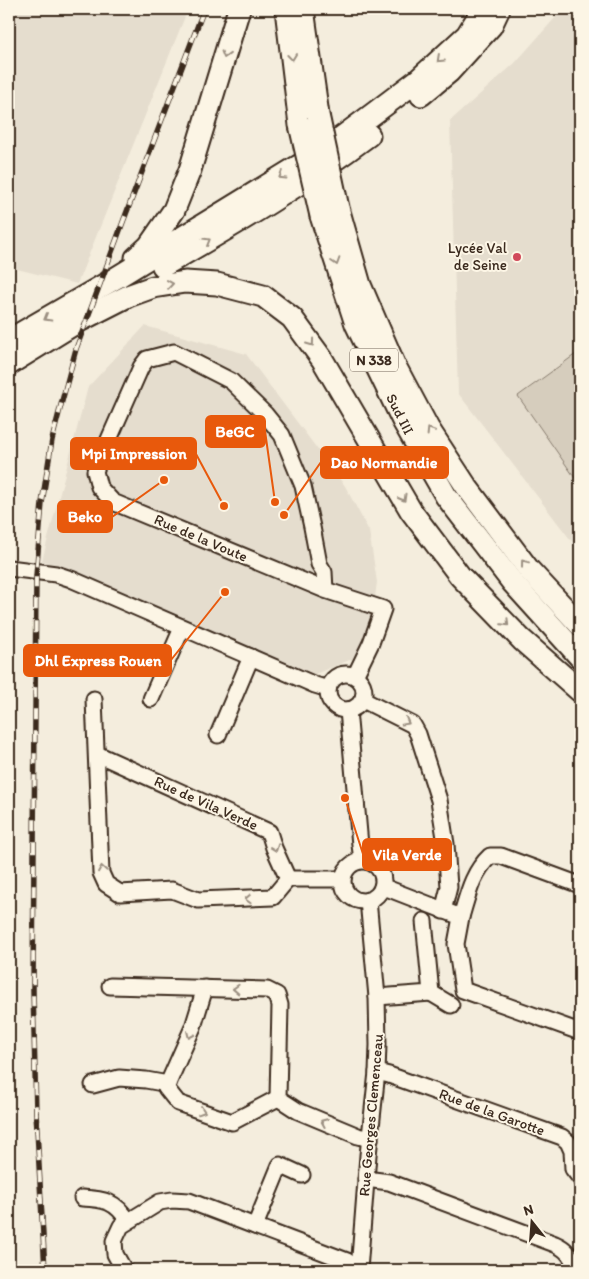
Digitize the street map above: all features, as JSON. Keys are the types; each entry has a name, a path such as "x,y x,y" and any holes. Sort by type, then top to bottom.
{"highway":[{"path":"86,295 108,276 134,260 149,246 174,210 190,170 239,9"},
{"name":"N 338","path":"286,9 330,212"},
{"name":"N 338","path":"303,9 308,44 309,120"},
{"path":"308,44 310,9"},
{"path":"9,340 125,273 302,164 358,126 418,80 467,35 483,9"},
{"path":"77,322 106,299 233,226 338,159 449,72 491,26 499,9"},
{"name":"Sud III","path":"330,212 394,364 428,428 466,486 529,570 580,625"},
{"name":"Sud III","path":"330,212 356,324 403,421 446,496 513,583 580,657"},
{"path":"9,364 77,322 128,296 153,287 185,282 217,284 262,296 292,318 322,359 411,511 460,576 522,640 580,691"}],"street":[{"name":"Rue de la Voute","path":"325,590 324,572 318,564 303,486 282,435 265,414 231,381 174,352 148,359 141,367 95,471 99,487 113,502 325,590 383,609 371,643 355,676"},
{"path":"9,568 64,576 328,689"},
{"path":"151,699 182,628"},
{"path":"218,735 251,657"},
{"path":"349,674 355,676 363,685 363,700 358,706 348,710 343,710 333,705 330,701 328,689 333,679 349,674"},
{"path":"94,699 101,873 106,884 120,893 172,890 198,900 273,897 288,879 343,879"},
{"path":"363,700 413,725 418,734 439,800 446,844 449,887 443,911"},
{"path":"348,710 362,860"},
{"name":"Rue de Vila Verde","path":"97,754 269,832 288,879"},
{"path":"580,885 501,856 490,856 483,862 473,877 461,917 456,944 463,990 580,1032"},
{"path":"362,860 378,867 383,881 382,888 376,896 360,901 352,898 347,893 343,886 343,879 350,865 362,860"},
{"path":"382,888 461,917"},
{"name":"Rue Georges Clemenceau","path":"358,1270 377,1072 377,997 368,900"},
{"path":"424,921 431,993"},
{"path":"110,986 267,990 277,995 280,1004 278,1098"},
{"path":"205,988 193,1026 166,1088 178,1103 232,1122 278,1098"},
{"path":"377,997 431,993 451,1005"},
{"name":"Rue de la Garotte","path":"377,1072 388,1074 562,1137 568,1142 572,1151 572,1169 580,1178"},
{"path":"93,1085 119,1078 168,1084"},
{"path":"278,1098 298,1111 358,1136 370,1139"},
{"path":"255,1226 280,1165 302,1175"},
{"path":"366,1179 389,1182 562,1247 572,1257 576,1270"},
{"path":"82,1198 102,1199 117,1206 128,1221"},
{"path":"124,1270 114,1254 114,1241 120,1226 160,1202 172,1200 189,1201 347,1261 358,1270"}],"shaded area":[{"path":"9,9 188,9 77,284 9,267"},
{"name":"Lycée Val de Seine","path":"563,9 580,9 580,552 458,393 450,121 515,63"},
{"path":"145,326 246,354 345,486 369,531 377,582 371,628 352,659 315,674 42,561 88,387"},
{"path":"580,351 580,485 518,396"}],"railway":[{"path":"45,1270 36,1113 33,990 36,576 42,503 52,440 76,349 204,9"}],"place":[{"name":"Lycée Val de Seine","path":"517,257"},
{"name":"Beko","path":"164,480"},
{"name":"BeGC","path":"275,502"},
{"name":"Mpi Impression","path":"224,506"},
{"name":"Dao Normandie","path":"284,515"},
{"name":"Dhl Express Rouen","path":"225,592"},
{"name":"Vila Verde","path":"345,798"}]}
